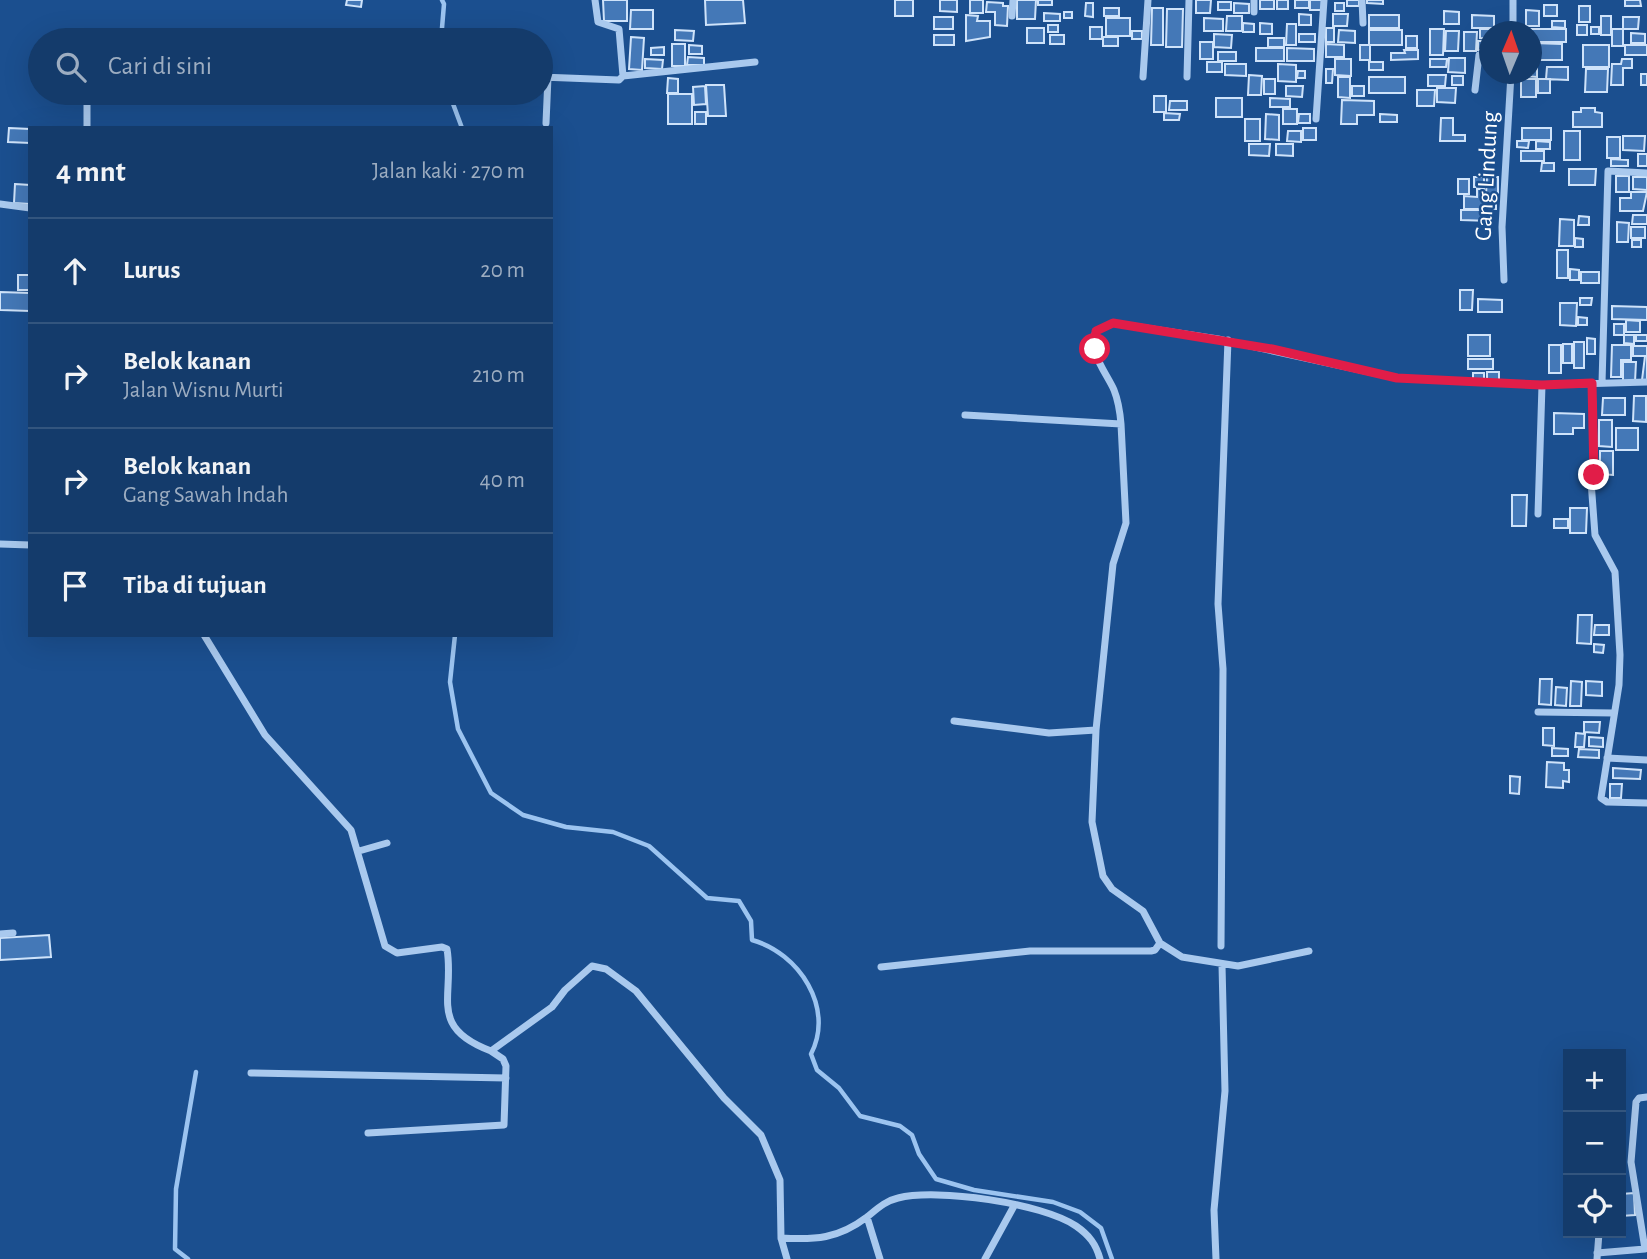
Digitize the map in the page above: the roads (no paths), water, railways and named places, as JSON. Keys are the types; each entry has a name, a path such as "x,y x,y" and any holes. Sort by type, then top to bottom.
{"street":[{"path":"595,0 598,22 619,29 623,76"},
{"path":"1012,16 1013,0"},
{"path":"1143,77 1147,0"},
{"path":"1187,77 1189,0"},
{"path":"1254,0 1254,12"},
{"path":"1316,120 1324,0"},
{"path":"1362,0 1363,23"},
{"path":"1513,0 1513,21"},
{"path":"1475,90 1479,55"},
{"path":"553,77 618,80 623,76 755,61"},
{"name":"Gang Lindung","path":"1504,280 1502,227 1510,84"},
{"path":"87,105 87,126"},
{"path":"545,105 546,123"},
{"path":"1602,383 1608,171 1647,173"},
{"path":"0,204 28,208"},
{"path":"1310,951 1238,966 1182,957 1160,943 1143,911 1112,889 1103,876 1092,822 1096,730 1113,564 1126,523 1121,424 1115,392 1096,356 1094,336 1101,327 1117,323 1228,340 1383,376 1542,385 1647,382"},
{"path":"1222,946 1223,669 1218,604 1228,340"},
{"path":"1592,383 1595,470 1591,481 1595,535 1615,572 1620,655 1601,798 1607,802 1647,803"},
{"path":"1538,514 1542,385"},
{"path":"965,415 1121,424"},
{"path":"0,544 28,545"},
{"path":"205,637 265,735 348,825 359,851 385,946 397,953 442,947 447,950 447,1012 465,1038 503,1059 506,1078 504,1125 368,1133"},
{"path":"1538,712 1614,713"},
{"path":"954,720 1049,733 1096,730"},
{"path":"1606,758 1647,760"},
{"path":"359,851 387,843"},
{"path":"0,934 13,933"},
{"path":"881,967 1030,951 1151,951 1160,943"},
{"path":"1216,1259 1214,1210 1225,1091 1222,965"},
{"path":"491,1051 552,1007 565,990 592,966 606,969 636,991 724,1098 761,1135 780,1180 781,1238 787,1259"},
{"path":"251,1073 506,1078"},
{"path":"1599,1238 1597,1256 1645,1249 1631,1162 1636,1102 1637,1098 1647,1097"},
{"path":"781,1238 825,1238 866,1217 887,1201 937,1192 1052,1214 1074,1225 1096,1244 1100,1259"},
{"path":"985,1259 1014,1206"},
{"path":"866,1217 880,1259"}],"waterway":[{"path":"442,0 442,28"},
{"path":"453,105 461,126"},
{"path":"455,637 450,682 458,729 491,793 523,815 566,827 613,832 649,846 707,898 739,901 751,921 752,940 784,957 798,970 808,985 819,1019 811,1054 817,1070 839,1088 860,1116 900,1126 912,1135 919,1154 936,1179 974,1190 1053,1202 1080,1212 1101,1228 1112,1259"},
{"path":"188,1259 175,1249 176,1189 196,1072"}]}
